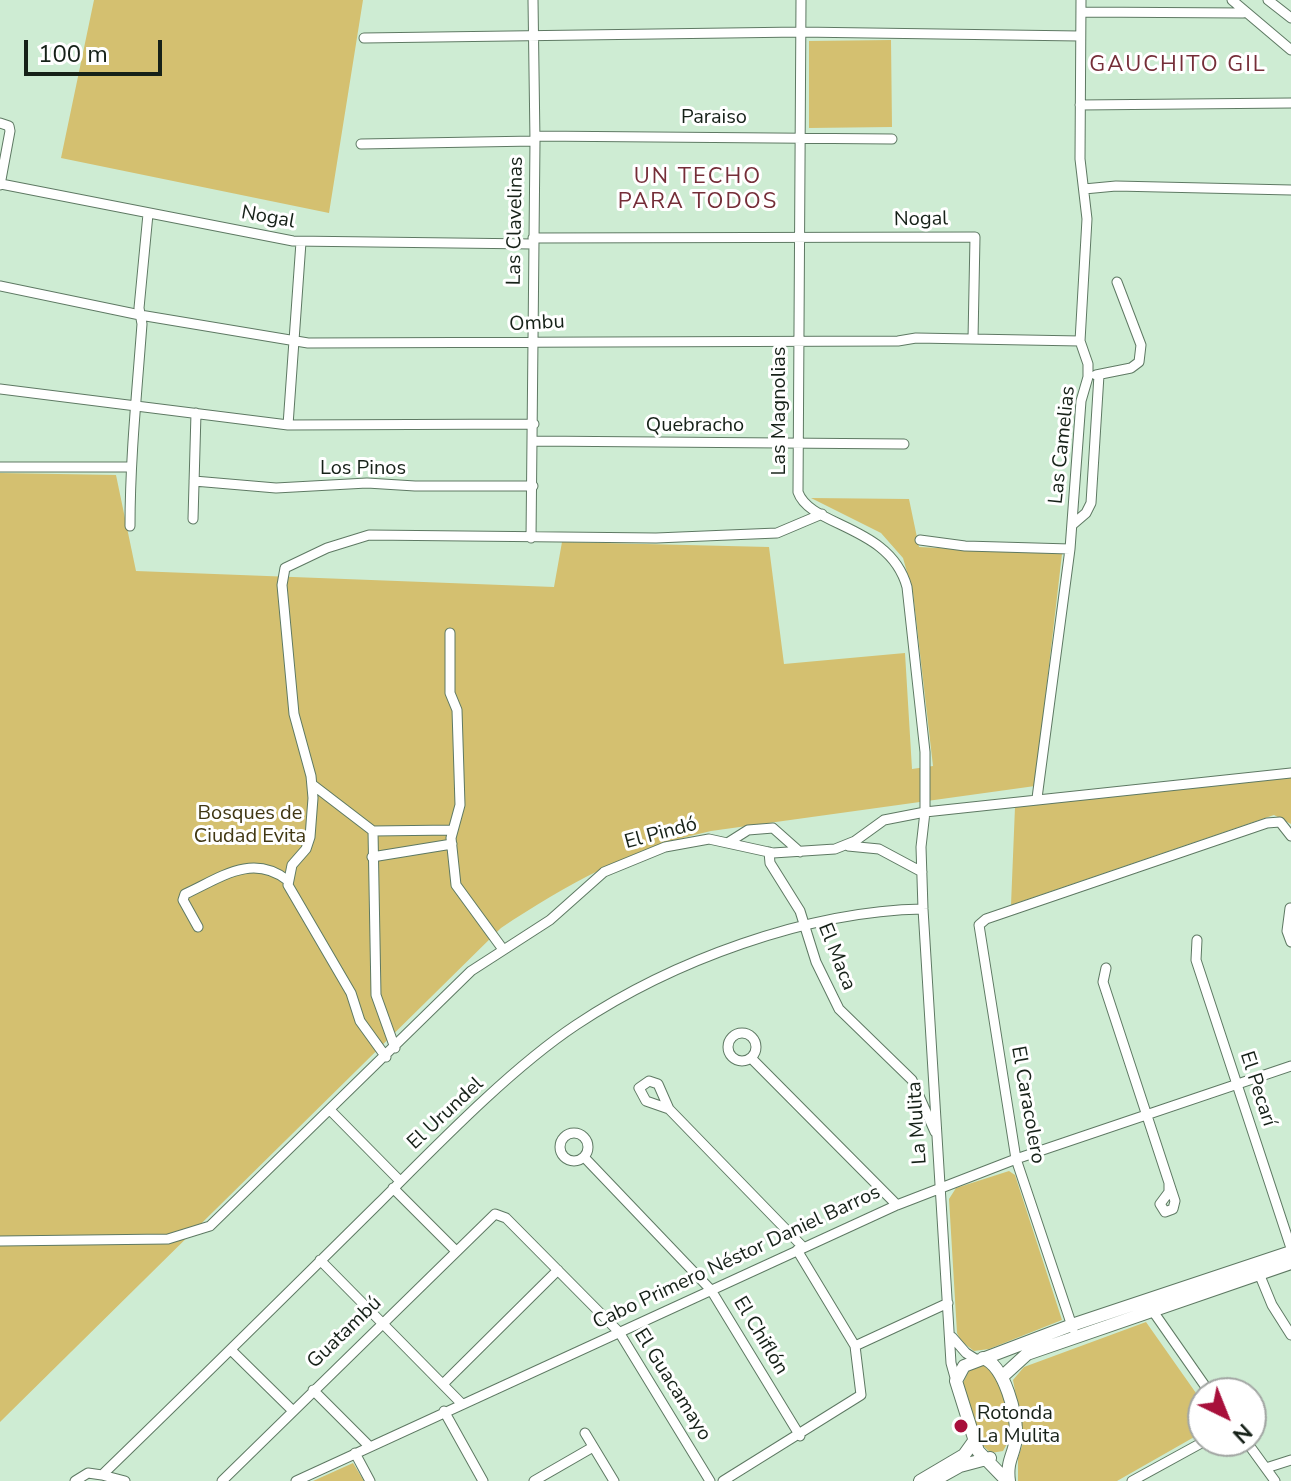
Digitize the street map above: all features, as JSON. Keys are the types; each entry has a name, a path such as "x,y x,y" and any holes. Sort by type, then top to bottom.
{"main road":[{"path":"1258,1269 1291,1250"},
{"path":"1008,1481 985,1458 974,1441 956,1381 964,1366 1258,1269 1291,1263"},
{"path":"1004,1375 1027,1354 1074,1331"},
{"path":"980,1359 994,1363 1004,1375 1016,1432 1007,1461 1008,1481"},
{"path":"920,1481 964,1455 974,1441"},
{"path":"940,1479 985,1458 998,1458 1011,1450"}],"street":[{"name":"Las Clavelinas","path":"531,538 534,441 533,0"},
{"name":"Las Magnolias","path":"801,0 797,240 800,497 822,514 881,547 904,578 918,667 925,812 923,909"},
{"name":"Las Camelias","path":"1037,798 1070,549 1081,401 1094,376 1080,341 1087,219 1080,159 1081,0"},
{"path":"1232,0 1243,13 1291,50"},
{"path":"1268,0 1291,18"},
{"path":"1081,12 1243,13"},
{"path":"364,38 800,32 1079,36"},
{"path":"1080,105 1291,103"},
{"path":"0,123 9,126 10,131 1,184"},
{"name":"Paraiso","path":"361,144 800,136 892,139"},
{"name":"Nogal","path":"1,184 301,242 975,237 973,339"},
{"path":"1084,189 1116,186 1291,190"},
{"path":"130,526 148,214"},
{"path":"288,425 301,242"},
{"path":"1072,525 1086,513 1091,503 1094,376 1131,368 1139,362 1141,345 1117,282"},
{"name":"Ombu","path":"0,286 293,342 1080,341"},
{"path":"0,389 288,425 534,424"},
{"path":"193,519 196,413"},
{"name":"Quebracho","path":"534,441 904,444"},
{"path":"0,467 131,467"},
{"name":"Los Pinos","path":"194,481 276,488 367,483 533,486"},
{"path":"386,1057 360,1021 354,998 292,895 287,880 292,865 306,849 310,837 313,785 294,714 282,585 285,568 327,548 369,535 531,538 777,533 822,514"},
{"path":"920,540 965,546 1070,549"},
{"path":"450,633 450,693 457,710 460,805 452,844 458,891 502,948"},
{"name":"El Pindó","path":"0,1241 168,1239 198,1233 223,1216 471,971 502,948 550,920 589,883 618,864 676,845 717,839 769,852 803,853 845,847 884,820 925,812 1291,773"},
{"path":"313,785 373,831 453,830"},
{"name":"El Caracolero","path":"1074,1331 1016,1159 981,922 1273,822 1284,825 1291,836"},
{"path":"729,842 748,830 773,828 803,853"},
{"path":"373,831 376,995 395,1048"},
{"path":"372,857 452,844"},
{"path":"845,847 879,849 922,872"},
{"name":"El Maca","path":"769,852 770,863 800,911 803,927 839,1009 912,1080 939,1142"},
{"path":"198,927 183,900 185,894 250,868 268,867 287,880"},
{"path":"1290,908 1287,931 1291,942"},
{"name":"El Urundel","path":"102,1475 397,1185 521,1069 592,1014 702,960 803,927 923,909"},
{"name":"La Mulita","path":"923,909 950,1334 956,1381"},
{"name":"El Pecarí","path":"1197,940 1196,960 1291,1250"},
{"path":"1106,968 1103,982 1169,1184"},
{"path":"751,1058 897,1205"},
{"name":"Cabo Primero Néstor Daniel Barros","path":"299,1481 461,1403 942,1186 1291,1066"},
{"path":"669,1109 800,1249 855,1346 862,1391 858,1400 723,1481"},
{"path":"331,1111 455,1250"},
{"name":"El Chiflón","path":"584,1157 711,1290 800,1436"},
{"name":"Guatambú","path":"222,1481 495,1214"},
{"name":"El Guacamayo","path":"495,1214 506,1218 619,1332 710,1481"},
{"path":"320,1260 461,1403"},
{"path":"1258,1269 1272,1305 1291,1335"},
{"path":"443,1384 558,1270"},
{"path":"855,1346 948,1303"},
{"path":"1149,1305 1199,1377"},
{"path":"950,1334 962,1350 980,1359"},
{"path":"231,1350 292,1410"},
{"path":"313,1390 369,1446"},
{"path":"444,1411 483,1481"},
{"path":"585,1433 614,1481"},
{"path":"534,1481 593,1447"},
{"path":"1132,1481 1187,1451"},
{"path":"355,1453 370,1481"},
{"path":"1258,1457 1275,1481"},
{"path":"1266,1468 1291,1460"},
{"path":"75,1481 88,1473 125,1481"}],"green space":[{"path":"94,0 363,0 329,213 61,158"},
{"path":"891,40 892,127 809,128 809,41"},
{"name":"Bosques de Ciudad Evita","path":"0,473 116,475 136,571 554,587 562,542 769,547 784,664 905,653 912,769 933,766 913,593 903,558 881,533 811,498 909,499 919,547 1062,554 1035,786 711,831 682,838 601,869 526,912 501,928 0,1422"},
{"path":"1291,777 1291,824 1274,815 1011,905 1015,807"},
{"path":"1009,1171 1015,1175 1062,1320 989,1349 974,1351 961,1341 957,1333 949,1199 956,1188"},
{"path":"1146,1322 1187,1380 1187,1441 1117,1481 1018,1481 1018,1458 1024,1440 1013,1380 1024,1367"},
{"path":"985,1364 999,1378 1012,1435 1003,1451 991,1453 980,1443 963,1383 970,1369"},
{"path":"353,1463 364,1481 313,1481"}],"place":[{"name":"Rotonda La Mulita","path":"961,1426"}],"district":[{"name":"GAUCHITO GIL","path":"1178,66"},
{"name":"UN TECHO PARA TODOS","path":"698,190"}]}
